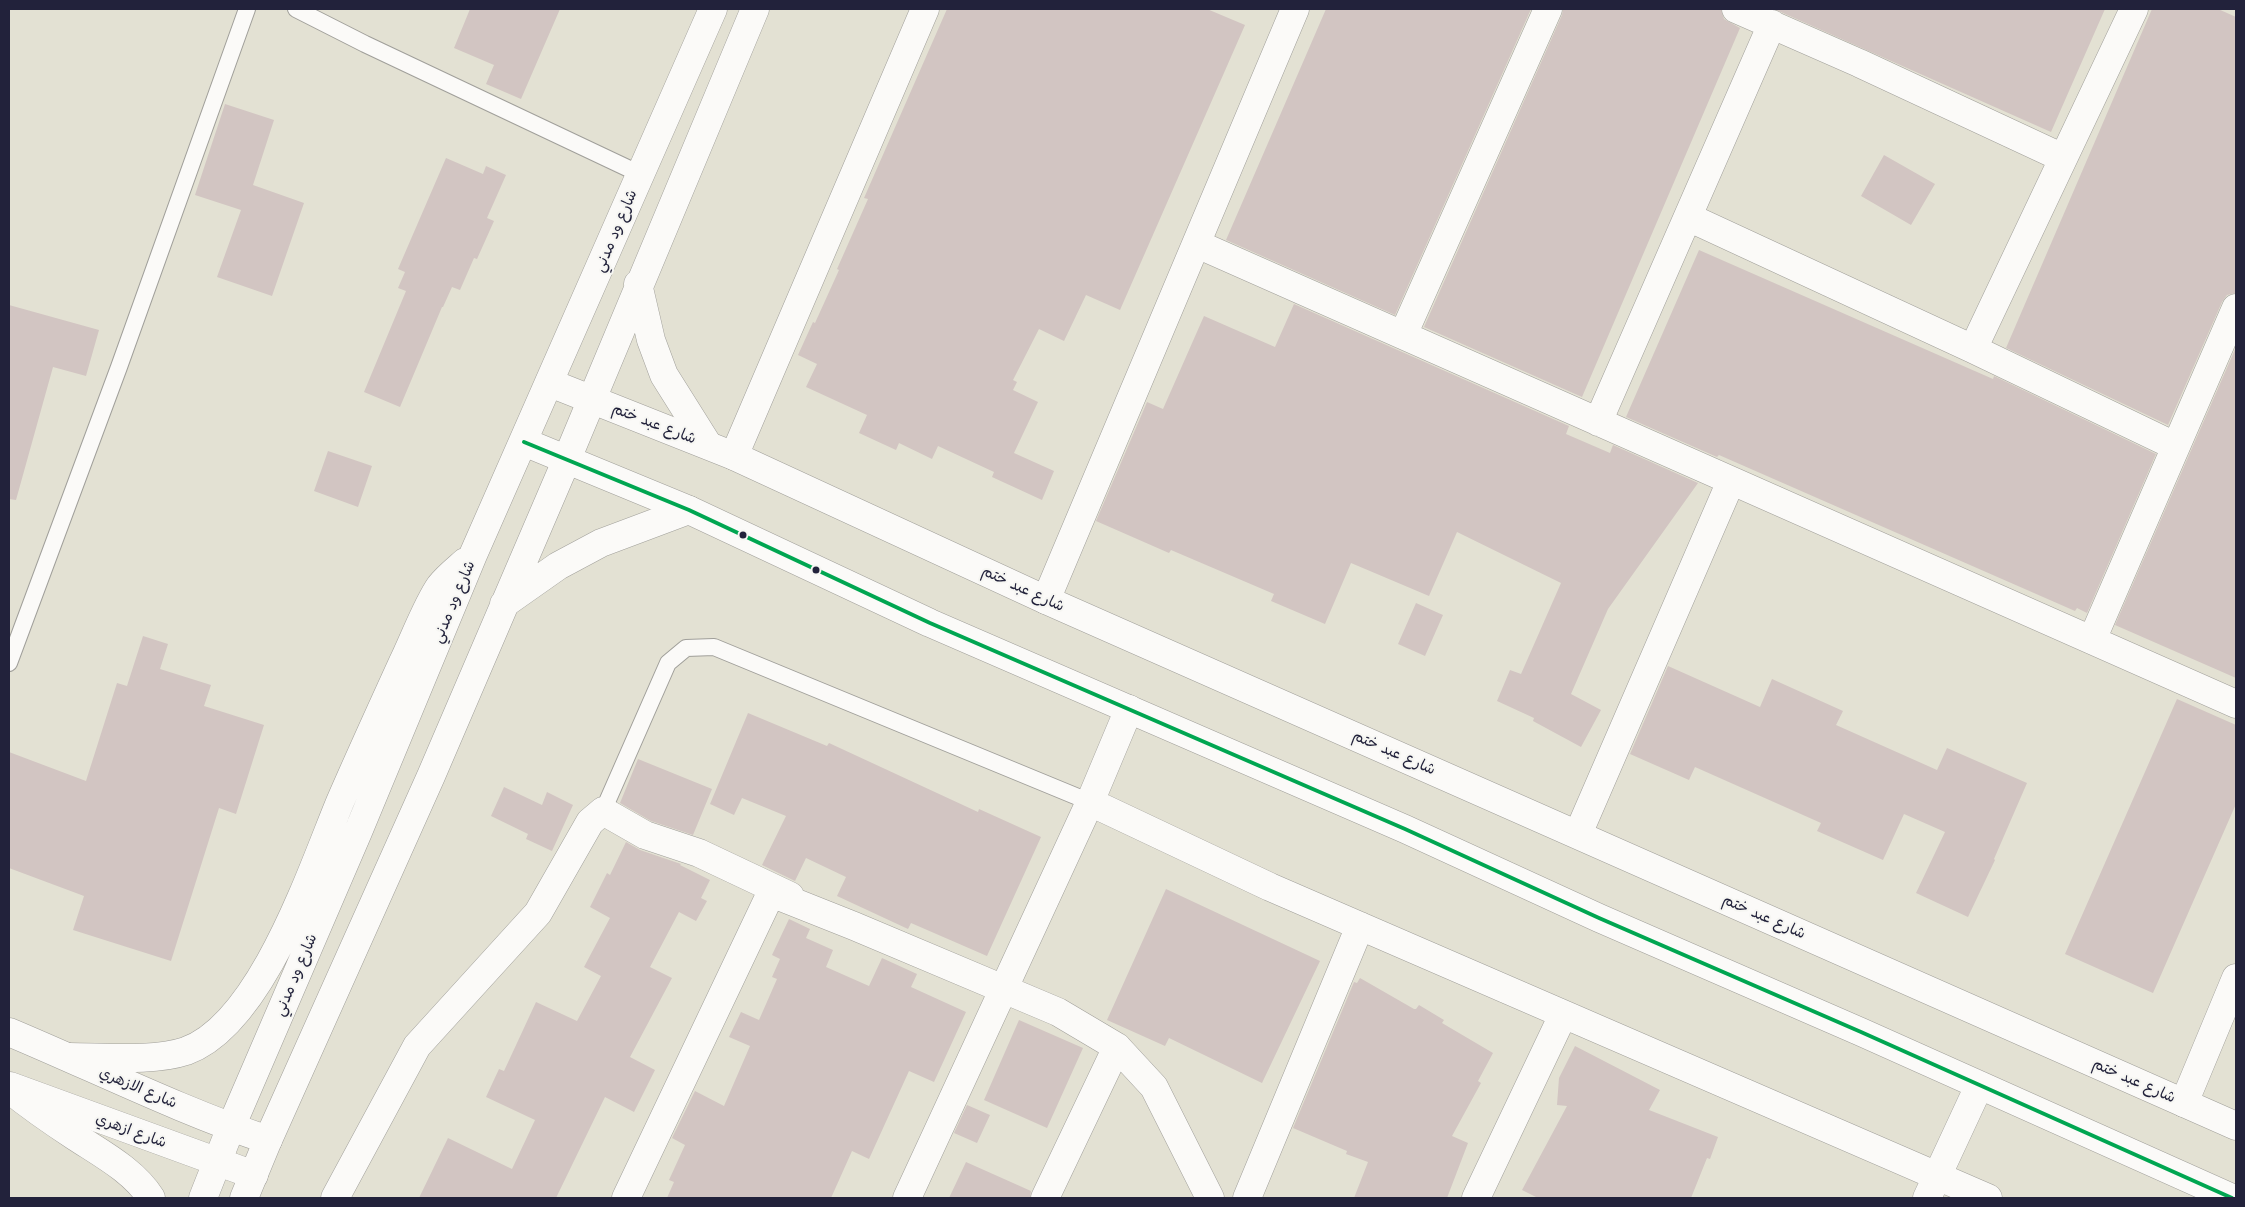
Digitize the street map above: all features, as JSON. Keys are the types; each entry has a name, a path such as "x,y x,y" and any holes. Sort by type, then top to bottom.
{"main road":[{"name":"شارع ود مدني","path":"203,1198 231,1127 358,832 473,555 713,9"},
{"path":"249,1187 268,1140 427,785 755,9"},
{"path":"734,456 925,9"},
{"path":"1403,335 1548,9"},
{"path":"1736,9 2063,158"},
{"path":"1973,349 2134,9"},
{"path":"1046,600 1196,244 1290,10"},
{"path":"1598,422 1772,24"},
{"path":"1688,217 1973,349 2175,446"},
{"path":"1196,244 2236,704"},
{"path":"638,284 650,340 664,375 708,445"},
{"path":"2092,640 2236,308"},
{"name":"شارع عبد ختم","path":"550,383 734,456 1046,600 2236,1126"},
{"path":"524,442 689,510 930,623 1405,829 1599,918 2232,1198"},
{"path":"1578,834 1731,481"},
{"path":"504,604 558,566 602,543 689,510"},
{"path":"69,1057 124,1058 156,1056 186,1051 216,1034 234,1017 267,969 364,745 438,588 445,579 473,555"},
{"path":"907,1198 1090,802 1129,709"},
{"path":"1090,802 1270,887 1563,1015 1932,1188 1988,1198"},
{"path":"334,1198 417,1046 538,912 590,822 603,811 645,835 699,853 854,926"},
{"path":"626,1198 771,893 1058,1012 1116,1047 1154,1087 1210,1198"},
{"path":"1247,1198 1360,926"},
{"path":"2184,1103 2236,978"},
{"path":"1486,1195 1563,1015"},
{"name":"شارع الازهري","path":"9,1032 69,1057 128,1085 268,1140"},
{"path":"1045,1198 1116,1047"},
{"path":"1932,1188 1979,1086"},
{"path":"9,1088 34,1110 110,1159 133,1178 151,1198"},
{"name":"شارع ازهري","path":"9,1088 216,1163 249,1187"}],"lane":[{"path":"9,663 123,358 247,9"},
{"path":"296,9 365,44 640,174"},
{"path":"603,811 668,663 686,648 714,647 1090,802"}],"building":[{"path":"470,9 560,9 521,99 486,84 494,65 454,48"},
{"path":"947,9 1207,9 1245,25 1120,310 1086,295 1064,341 1039,329 1013,380 1017,382 1013,390 1038,402 1014,453 1054,471 1042,500 992,477 994,472 938,446 932,459 899,443 896,450 859,433 867,415 806,387 817,364 798,355 839,270 837,269 868,199 864,198"},
{"path":"1326,9 1531,9 1395,315 1226,240"},
{"path":"1563,9 1721,9 1724,19 1740,28 1582,397 1424,327"},
{"path":"1774,9 2105,9 2051,132"},
{"path":"2152,9 2218,9 2236,17 2236,293 2227,295 2222,302 2168,425 2006,348"},
{"path":"225,104 274,120 253,185 304,203 272,296 217,277 241,210 195,195"},
{"path":"1884,155 1935,184 1911,225 1861,196"},
{"path":"446,158 483,174 486,166 506,175 487,218 494,221 477,259 474,258 460,290 452,287 400,407 364,392 406,291 398,288 405,272 398,269"},
{"path":"1699,250 1993,379 1994,376 2156,454 2087,613 2077,608 2075,611 1719,455 1717,457 1626,417"},
{"path":"1294,304 1569,426 1566,434 1610,453 1613,445 1698,483 1608,609 1571,694 1601,710 1581,747 1533,721 1534,718 1497,701 1510,670 1521,674 1561,583 1457,532 1429,596 1351,563 1325,624 1271,601 1274,594 1171,550 1169,553 1096,521 1147,402 1163,409 1204,316 1275,347"},
{"path":"9,305 99,330 86,376 53,367 16,500 9,499"},
{"path":"2236,347 2236,678 2115,625"},
{"path":"328,451 372,466 358,507 314,491"},
{"path":"1416,603 1443,615 1425,656 1398,644"},
{"path":"143,636 168,644 160,669 211,685 204,706 264,725 236,814 219,808 171,961 73,930 84,896 9,868 9,752 86,781 117,683 127,686"},
{"path":"1668,666 1760,707 1772,679 1843,711 1836,725 1937,770 1947,748 2027,783 1995,860 1968,917 1916,893 1945,832 1904,814 1883,860 1817,831 1821,823 1695,767 1689,780 1630,754"},
{"path":"2177,699 2236,725 2236,804 2153,993 2065,954"},
{"path":"748,713 827,746 829,743 978,812 979,809 1041,837 987,956 911,923 908,929 837,896 846,877 806,858 795,881 762,865 786,816 742,798 734,815 710,804"},
{"path":"638,759 712,789 693,835 651,821 620,803"},
{"path":"504,787 542,805 547,792 573,805 552,851 526,839 528,834 491,816"},
{"path":"626,842 640,850 681,864 710,880 701,898 707,901 696,921 679,912 650,967 672,978 630,1057 655,1070 634,1112 605,1097 556,1198 419,1198 448,1138 512,1169 535,1120 486,1097 499,1069 504,1071 536,1002 577,1021 601,976 584,967 610,918 590,907 607,873 610,875"},
{"path":"1166,889 1320,961 1262,1083 1169,1038 1165,1046 1107,1020"},
{"path":"789,919 810,929 806,938 833,950 826,967 869,986 882,958 917,974 911,987 966,1012 934,1082 909,1071 869,1159 852,1151 831,1198 667,1198 674,1182 669,1180 685,1145 672,1138 695,1091 724,1106 750,1046 729,1037 741,1012 759,1020 777,979 772,977 780,959 772,955"},
{"path":"1360,978 1414,1009 1419,1005 1444,1020 1442,1023 1493,1053 1478,1081 1481,1083 1452,1136 1468,1143 1447,1198 1354,1198 1368,1162 1346,1154 1347,1151 1293,1128 1354,982 1357,983"},
{"path":"1019,1020 1083,1048 1047,1128 984,1100"},
{"path":"1575,1046 1660,1090 1649,1110 1718,1137 1710,1159 1707,1158 1691,1198 1538,1198 1522,1190 1567,1106 1557,1105 1559,1078"},
{"path":"967,1105 990,1115 977,1143 954,1133"},
{"path":"966,1162 1031,1191 1030,1198 949,1198"}],"transit line":[{"path":"524,442 689,510 930,623 1405,829 1599,918 1861,1032 2232,1198"}]}
